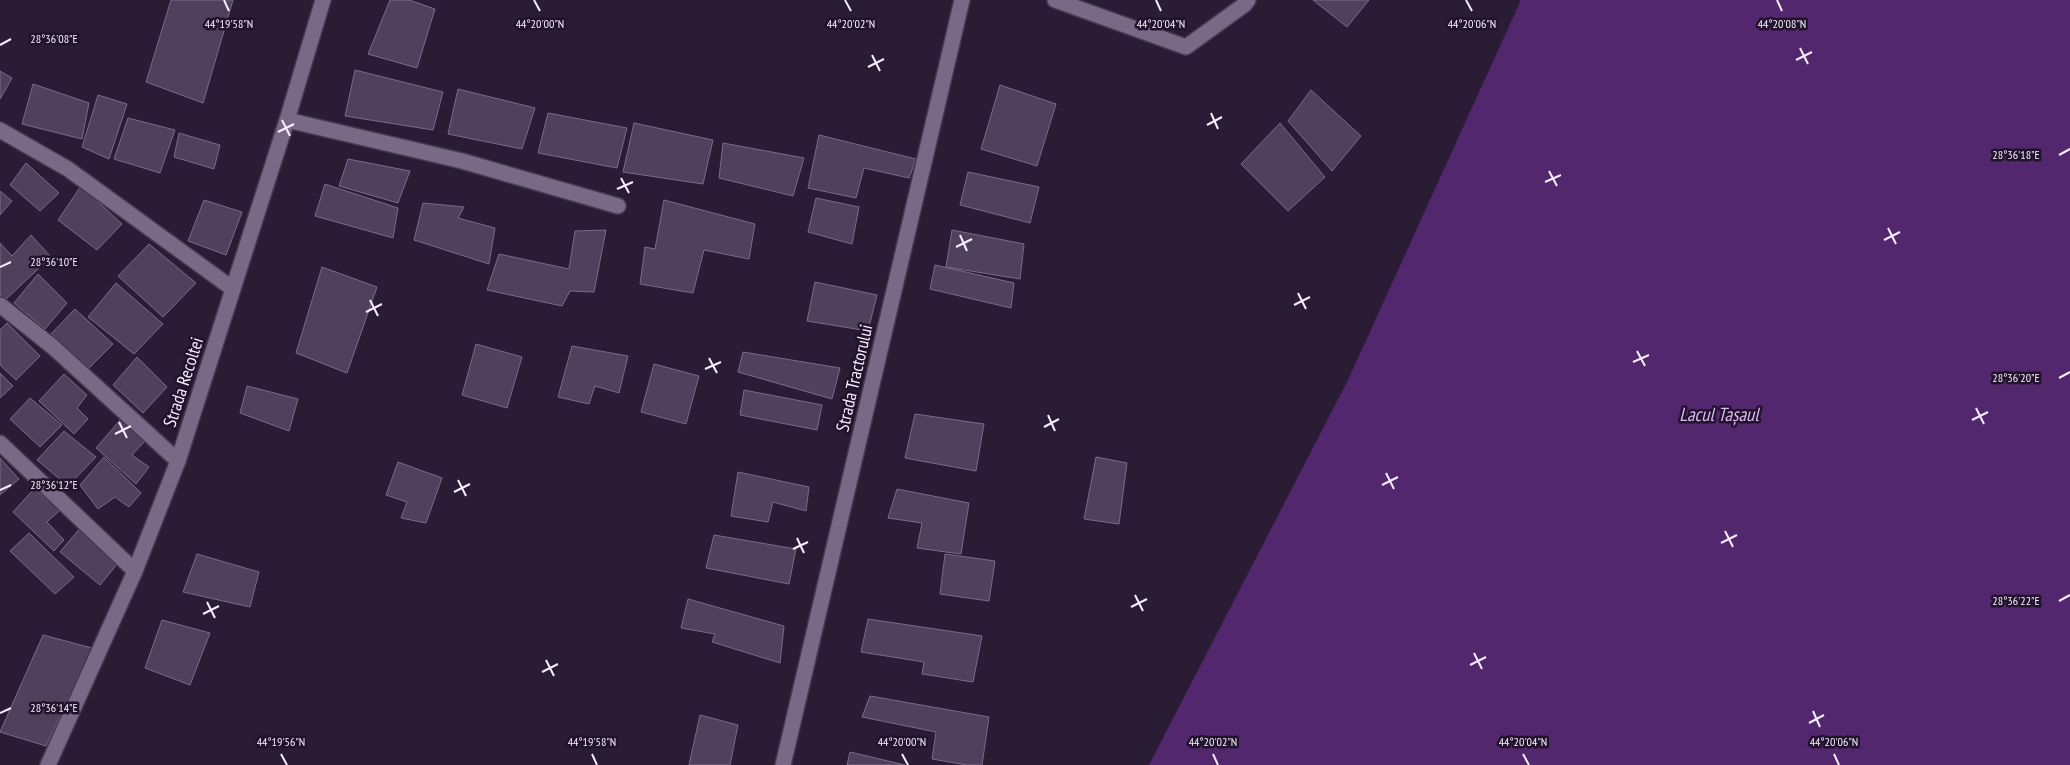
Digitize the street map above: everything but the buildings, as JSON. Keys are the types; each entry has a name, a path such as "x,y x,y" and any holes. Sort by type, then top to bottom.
{"street":[{"name":"Strada Recoltei","path":"48,765 135,571 178,461 287,120 323,0"},
{"name":"Strada Tractorului","path":"784,765 962,0"},
{"path":"1055,0 1186,47 1244,5 1248,0"},
{"path":"287,120 462,161 618,206"},
{"path":"0,130 68,169 233,289"},
{"path":"0,305 53,347 178,461"},
{"path":"0,443 135,571"}],"water":[{"name":"Lacul Tașaul","path":"1521,0 2070,0 2070,765 1149,765 1348,380"}]}
